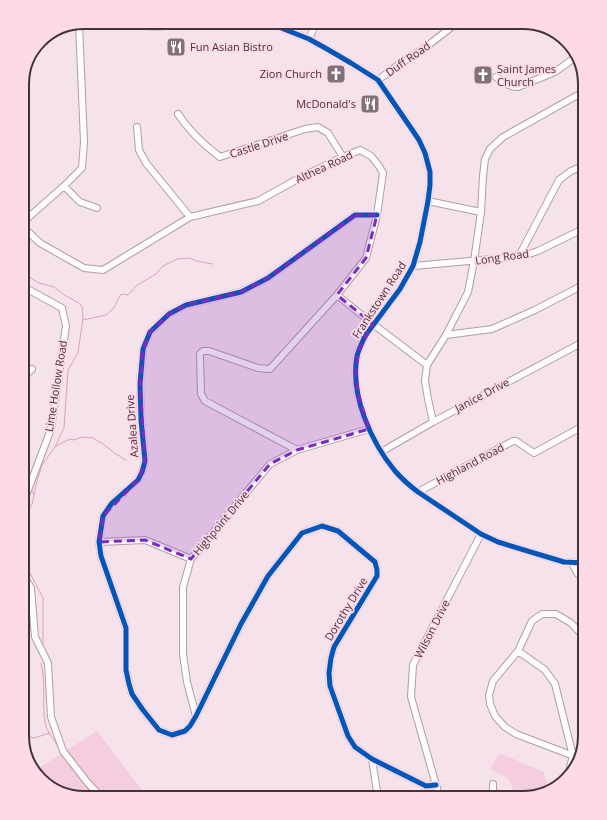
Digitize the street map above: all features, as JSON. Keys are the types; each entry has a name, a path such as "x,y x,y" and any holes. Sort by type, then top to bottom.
{"main road":[{"name":"Frankstown Road","path":"284,29 309,39 344,58 378,80 413,131 425,153 430,172 428,202 420,242 413,266 400,289 365,336 359,350 356,370 358,393 369,429 381,452 395,472 408,484 481,534 505,545 556,560 578,562"}],"street":[{"path":"29,218 82,168 84,142 79,29"},
{"name":"Duff Road","path":"378,80 422,50 449,29"},
{"path":"309,39 313,30"},
{"path":"496,77 509,86 518,87 555,72 572,59"},
{"path":"432,422 425,381 427,365 446,335 468,292 481,212 483,176 486,159 490,149 503,137 578,95"},
{"name":"Castle Drive","path":"178,114 184,124 208,148 220,157 305,129 318,127 328,133 343,157"},
{"path":"137,127 139,150 146,163 190,217"},
{"name":"Althea Road","path":"29,231 40,243 84,268 103,270 190,217 258,201 305,175 360,150 371,156 383,173 377,215 366,258 337,294 270,369 258,368 209,351 203,351 200,354 201,394 205,401 297,450"},
{"path":"519,256 559,180 571,171 578,168"},
{"path":"64,186 80,202 97,208"},
{"path":"428,202 481,212"},
{"name":"Azalea Drive","path":"196,716 185,731 172,735 159,730 132,694 126,670 126,628 101,556 99,542 103,516 112,503 138,480 146,461 141,420 140,384 142,349 150,332 169,314 186,305 240,292 268,278 355,215 377,215"},
{"name":"Long Road","path":"413,266 519,256 538,251 578,231"},
{"path":"446,335 492,329 535,310 578,288"},
{"name":"Lime Hollow Road","path":"29,290 62,308 66,326 51,429 29,487"},
{"path":"337,294 373,324 427,365"},
{"name":"Janice Drive","path":"381,452 432,422 578,345"},
{"path":"29,372 32,369"},
{"name":"Highpoint Drive","path":"196,716 187,682 183,654 183,587 191,559 270,464 297,450 369,429"},
{"name":"Highland Road","path":"418,492 513,441 516,441 534,453 578,429"},
{"name":"Dorothy Drive","path":"196,716 241,624 268,576 302,533 322,526 338,531 375,562 377,570 377,576 334,647 331,658 329,673 330,686 348,736 355,748 372,759 426,786 436,785"},
{"name":"Wilson Drive","path":"438,791 412,697 413,665 481,534"},
{"path":"99,542 145,540 191,559"},
{"path":"571,562 578,574"},
{"path":"29,585 31,588 35,637 48,663 51,717 63,751 95,791"},
{"path":"574,756 516,734 505,727 495,716 490,704 489,695 493,681 518,651 532,621 542,614 556,614 571,623 578,630"},
{"path":"518,651 545,670 555,684 575,754"},
{"path":"372,759 377,791"},
{"path":"492,784 494,791"}],"highlighted area":[{"path":"355,215 377,215 366,258 337,295 373,324 359,350 356,370 358,393 369,429 297,450 270,464 191,559 145,540 99,542 103,516 138,480 145,461 140,384 143,349 150,332 169,314 186,305 241,292 268,278"}],"shaded area":[{"path":"97,731 143,791 73,790 56,784 39,768"},
{"path":"499,753 544,772 548,785 530,791 514,791 508,778 490,769"}],"waterway":[{"path":"83,320 106,315 113,309 121,294 128,295 136,286 156,274 163,266 177,259 189,258 213,264"},
{"path":"29,277 39,283 54,287 77,302 82,306 83,318 78,353 68,370 64,428 55,447 42,465 32,504 29,509"},
{"path":"56,446 70,439 74,440 82,437 93,438 126,460"},
{"path":"31,489 34,494"},
{"path":"29,571 43,598 43,643"},
{"path":"41,663 45,722 48,732 58,747"},
{"path":"29,736 34,738 50,733"},
{"path":"65,758 90,791"}],"cycle path":[{"path":"284,29 309,39 378,80 419,140 425,153 430,172 428,201 420,242 413,266 400,289 365,336 357,356 356,371 360,402 364,417 378,446 395,471 409,485 481,534 498,542 564,562 578,563"},
{"path":"377,215 355,215 268,278 241,292 186,305 169,314 150,332 143,349 140,384 141,420 145,461 138,480 112,503 103,516 99,542 101,556 126,628 126,670 132,694 159,730 172,735 185,731 190,726 241,624 268,576 302,533 322,526 338,531 375,562 377,570 377,576 334,647 331,658 329,673 330,686 348,736 355,747 372,759 426,786 436,785"}],"place":[{"name":"Fun Asian Bistro","path":"176,47"},
{"name":"Zion Church","path":"336,74"},
{"name":"Saint James Church","path":"483,75"},
{"name":"McDonald's","path":"370,104"}]}
